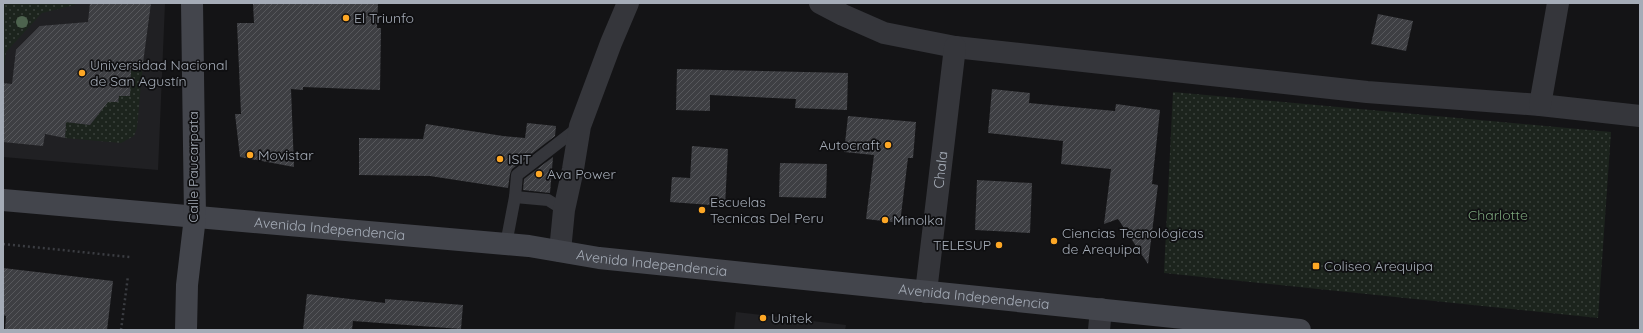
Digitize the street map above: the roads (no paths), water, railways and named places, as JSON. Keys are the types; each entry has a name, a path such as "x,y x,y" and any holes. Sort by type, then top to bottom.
{"main road":[{"name":"Calle Paucarpata","path":"186,330 187,285 195,217 192,3"},
{"name":"Avenida Independencia","path":"3,200 506,244 599,258 926,292 1100,320 1300,330"}],"street":[{"path":"560,251 564,210 574,169 580,126 611,43 628,3"},
{"path":"820,3 843,16 884,32 955,47 1367,92 1540,105 1640,116"},
{"path":"1540,105 1558,3"},
{"name":"Chala","path":"926,292 955,47"}],"lane":[{"path":"506,244 515,197 517,175 580,126"},
{"path":"515,197 548,200 564,210"}],"place":[{"name":"El Triunfo","path":"346,18"},
{"name":"Universidad Nacional de San Agustín","path":"82,73"},
{"name":"Autocraft","path":"888,145"},
{"name":"Movistar","path":"250,155"},
{"name":"ISIT","path":"500,159"},
{"name":"Ava Power","path":"539,174"},
{"name":"Escuelas Tecnicas Del Peru","path":"702,210"},
{"name":"Minolka","path":"885,220"},
{"name":"Ciencias Tecnológicas de Arequipa","path":"1054,241"},
{"name":"TELESUP","path":"999,245"},
{"name":"Coliseo Arequipa","path":"1316,266"},
{"name":"Unitek","path":"763,318"}],"park label":[{"name":"Charlotte","path":"1498,215"}]}
